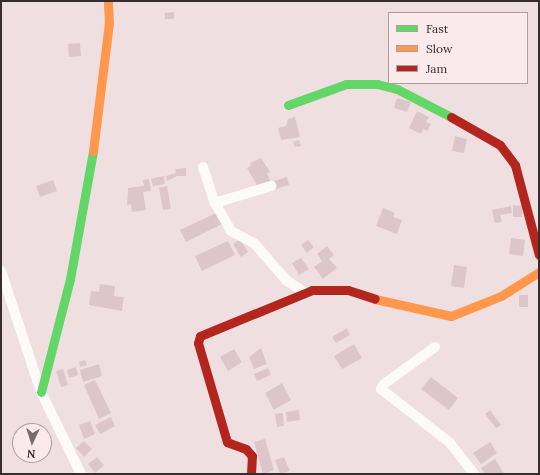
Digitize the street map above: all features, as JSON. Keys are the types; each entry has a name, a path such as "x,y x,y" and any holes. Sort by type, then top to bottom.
{"street":[{"path":"41,392 70,279 93,150 109,23 108,1"},
{"path":"288,105 346,84 377,84 397,90 480,133 500,145 516,165 539,255"},
{"path":"202,167 215,203 231,231 254,243 286,280 305,293"},
{"path":"215,203 272,186"},
{"path":"1,271 41,392 81,474"},
{"path":"251,474 252,456 246,449 227,442 198,343 200,336 305,293 348,290 380,301 451,316 501,296 539,272"},
{"path":"435,347 384,384 381,389 450,443 474,474"}],"building":[{"path":"174,12 174,19 165,19 165,13"},
{"path":"80,43 81,56 69,57 68,44"},
{"path":"397,98 411,102 407,112 394,108"},
{"path":"417,111 429,117 426,122 431,124 427,131 423,129 421,134 409,128"},
{"path":"295,117 300,137 281,140 278,128 286,126 288,119"},
{"path":"455,136 467,139 464,153 452,151"},
{"path":"299,140 301,146 295,147 293,142"},
{"path":"261,158 270,172 267,173 271,183 258,187 247,168 251,166 250,163"},
{"path":"186,168 186,176 177,176 167,181 166,176 176,173 175,169"},
{"path":"164,176 165,184 153,186 151,179"},
{"path":"287,177 289,185 276,189 274,181"},
{"path":"149,179 151,191 143,192 146,210 132,212 131,204 127,205 128,188 144,186 143,180"},
{"path":"53,180 57,191 40,197 36,186"},
{"path":"167,186 171,209 163,210 159,188"},
{"path":"513,205 522,206 522,217 513,217"},
{"path":"511,206 512,213 500,215 502,222 495,223 492,210"},
{"path":"383,208 395,213 393,217 402,220 397,234 376,226"},
{"path":"216,213 222,224 186,242 180,230"},
{"path":"511,238 525,240 523,256 509,254"},
{"path":"240,239 248,252 241,257 233,244"},
{"path":"308,240 314,247 307,253 301,245"},
{"path":"228,241 235,255 202,271 195,256"},
{"path":"327,246 334,255 329,259 337,268 323,279 314,267 322,261 317,254"},
{"path":"301,258 309,269 299,275 292,263"},
{"path":"454,265 467,267 464,288 451,286"},
{"path":"100,284 115,286 114,296 124,297 122,311 89,305 91,291 99,292"},
{"path":"519,295 528,295 528,307 519,307"},
{"path":"347,328 350,335 336,343 332,337"},
{"path":"354,344 362,358 342,369 334,356"},
{"path":"261,348 267,364 254,369 249,357"},
{"path":"234,349 242,362 228,371 220,357"},
{"path":"85,360 87,365 80,367 79,362"},
{"path":"99,364 102,376 83,382 80,370"},
{"path":"76,367 78,375 69,378 67,370"},
{"path":"268,368 271,375 257,381 254,374"},
{"path":"63,369 68,385 61,387 56,371"},
{"path":"431,377 458,398 449,410 421,389"},
{"path":"95,380 111,413 99,419 84,385"},
{"path":"282,383 291,400 274,410 265,393"},
{"path":"299,410 300,420 287,422 286,412"},
{"path":"490,410 501,425 496,428 485,414"},
{"path":"283,413 284,426 277,427 275,414"},
{"path":"111,417 115,426 100,434 95,425"},
{"path":"90,421 95,434 84,439 79,425"},
{"path":"265,439 274,470 263,474 254,442"},
{"path":"84,441 92,449 84,457 76,448"},
{"path":"490,442 497,453 481,464 473,453"},
{"path":"97,457 104,465 95,473 88,464"},
{"path":"284,457 290,471 280,474 275,460"},
{"path":"495,459 504,474 485,474 481,468"}],"traffic: fast":[{"path":"288,105 346,84 377,84 397,89 451,117"},
{"path":"41,392 70,279 93,151"}],"traffic: slow":[{"path":"93,151 109,23 108,1"},
{"path":"375,299 451,316 501,296 539,272"}],"traffic: jam":[{"path":"451,117 500,145 515,165 539,255"},
{"path":"251,474 252,456 246,449 227,442 198,343 200,336 312,290 348,290 375,299"}]}
